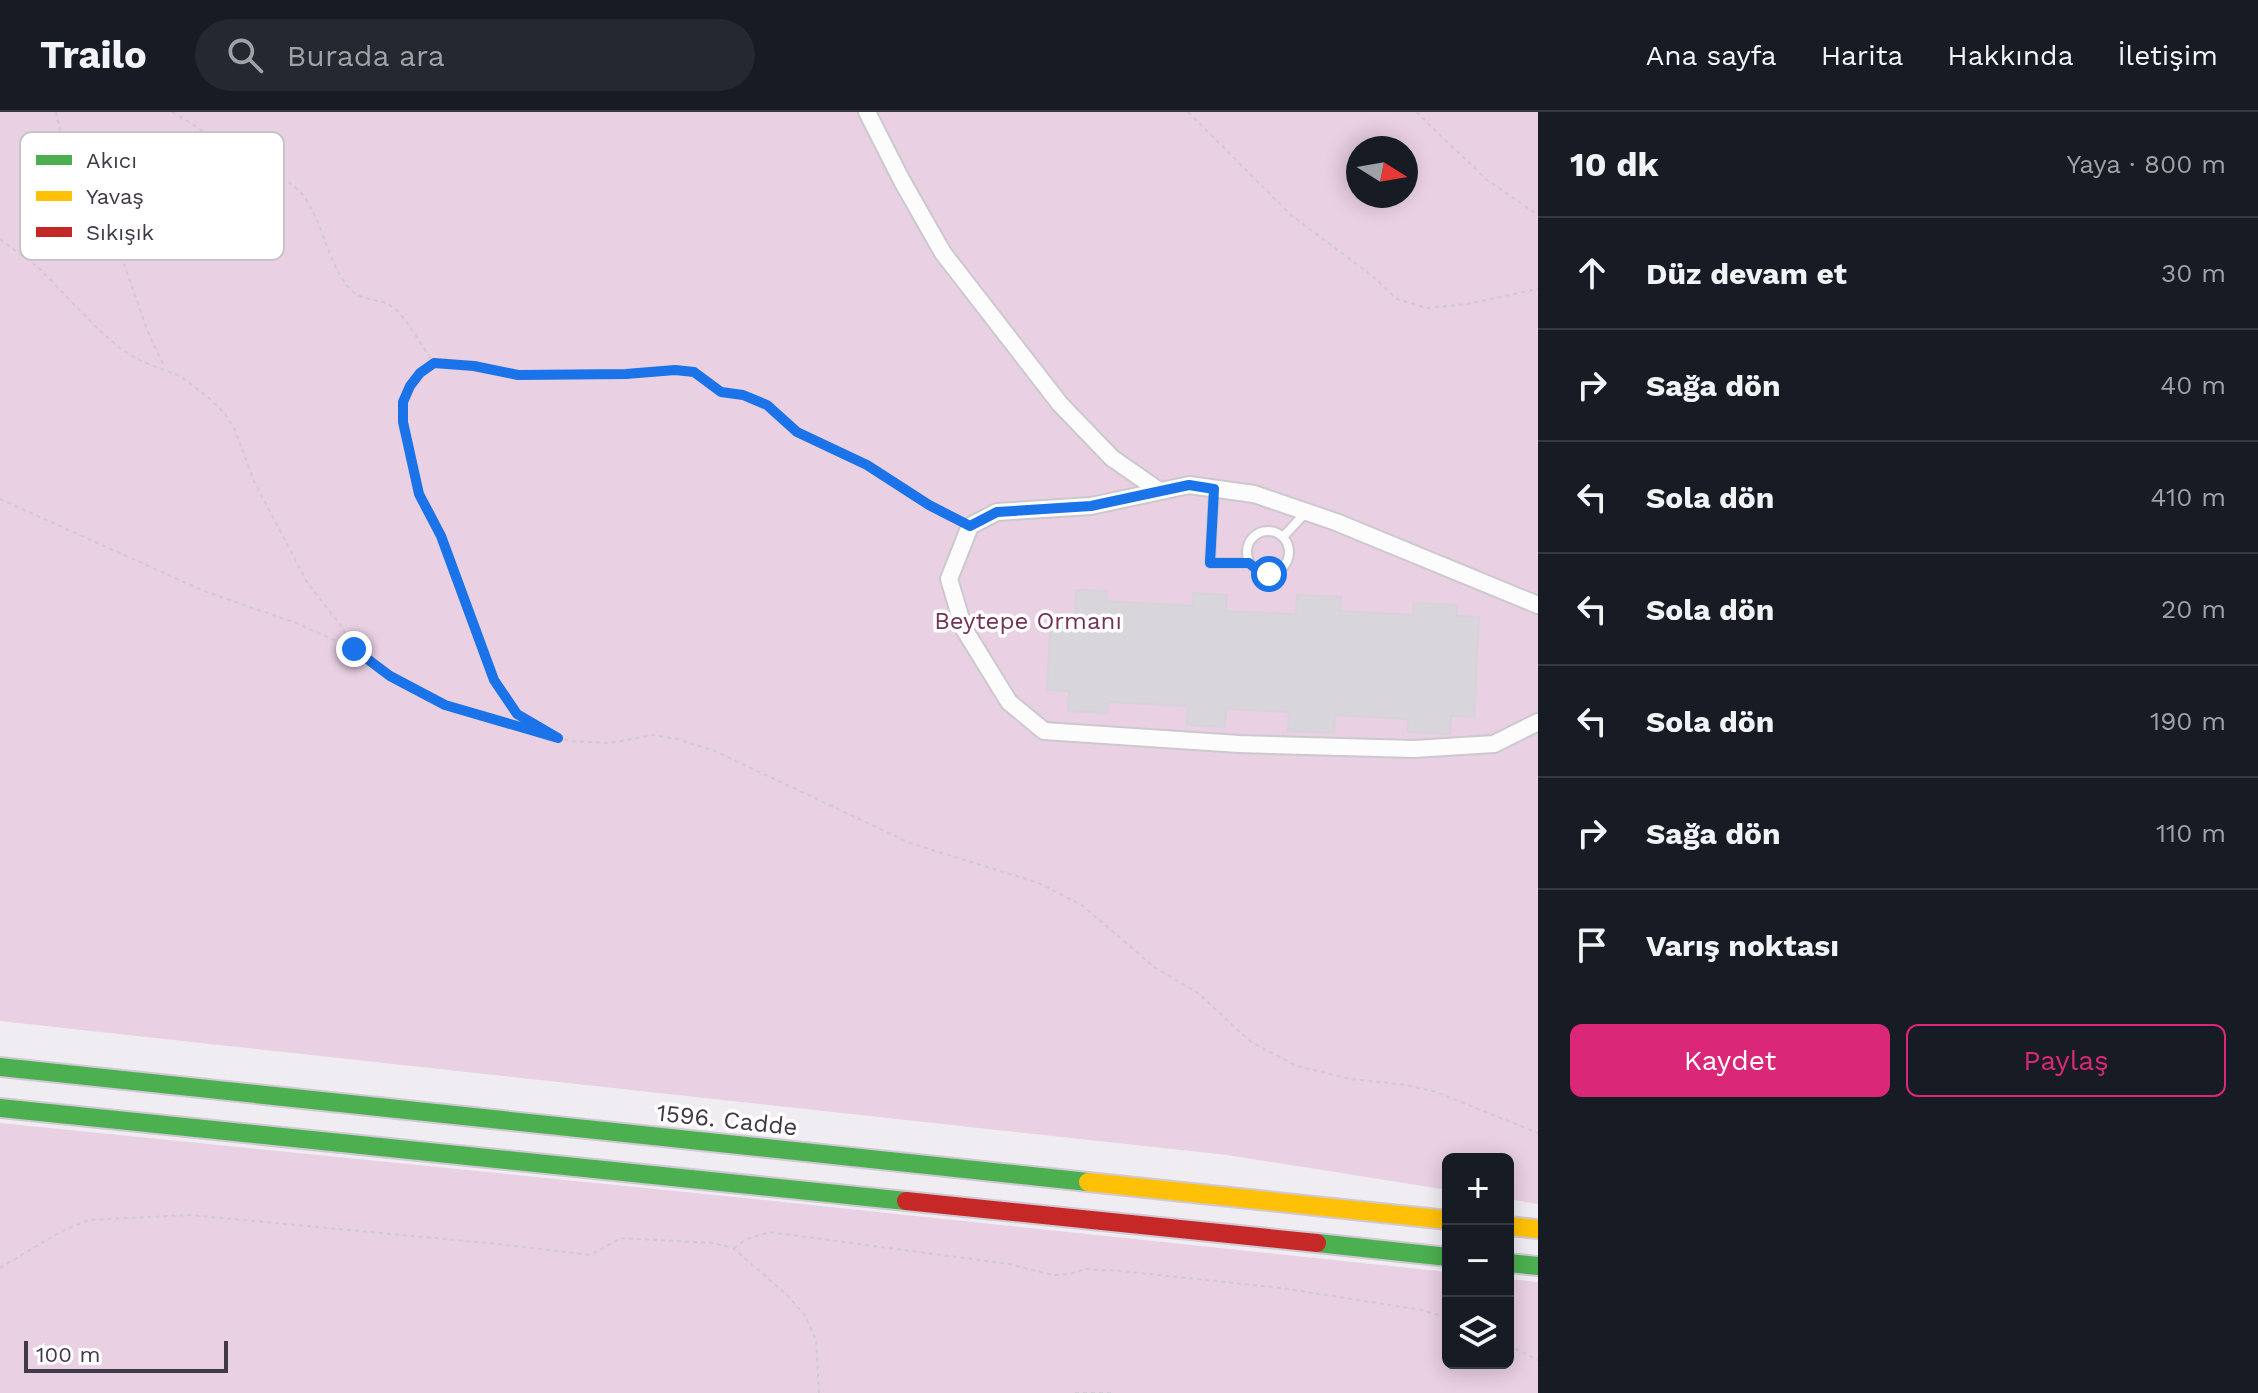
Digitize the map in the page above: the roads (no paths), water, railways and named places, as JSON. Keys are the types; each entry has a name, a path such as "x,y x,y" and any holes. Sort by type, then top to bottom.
{"main road":[{"name":"1596. Cadde","path":"0,1067 1442,1219"},
{"path":"0,1108 1442,1256"},
{"path":"1514,1227 1538,1229"},
{"path":"1514,1264 1538,1266"}],"street":[{"path":"867,112 943,253 1060,404 1112,458 1158,490"},
{"path":"1538,605 1336,522 1254,494 1189,485 1091,506 997,512 970,526 949,579 964,629 1009,702 1044,731 1239,744 1414,749 1494,744 1538,722"}],"lane":[{"path":"1214,489 1210,563 1249,563 1261,573 1269,574 1283,568 1289,553 1283,537 1266,530 1258,533 1247,546 1249,563"},
{"path":"1283,537 1306,512"}],"park label":[{"name":"Beytepe Ormanı","path":"1028,621"}]}
